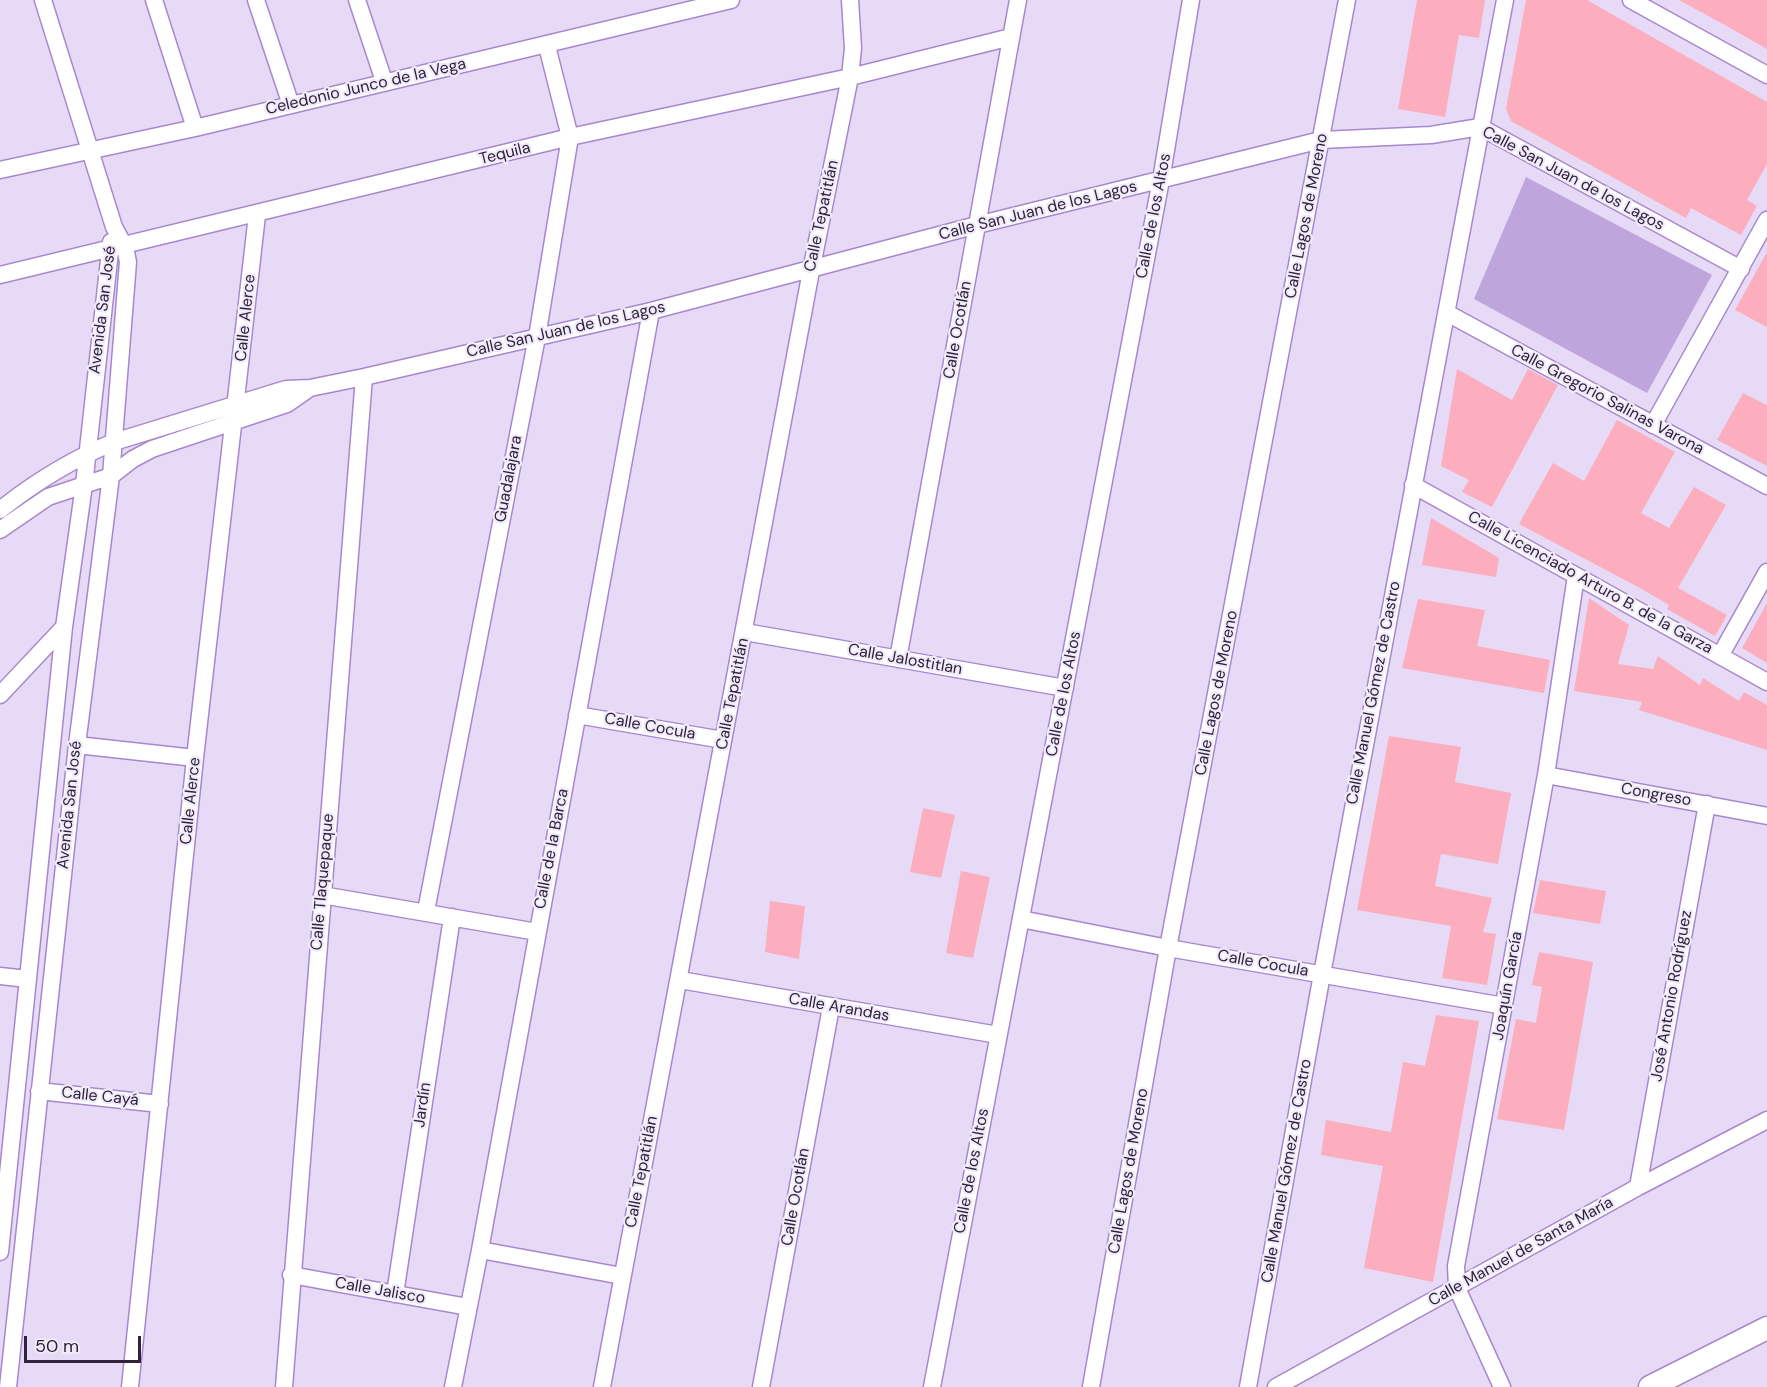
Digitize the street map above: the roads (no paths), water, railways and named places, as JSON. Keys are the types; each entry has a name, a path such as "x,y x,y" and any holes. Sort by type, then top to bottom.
{"street":[{"name":"Avenida San José","path":"0,1251 43,850 64,627 117,248 114,226 43,0"},
{"path":"154,0 195,128"},
{"path":"256,0 291,105"},
{"path":"357,0 384,81"},
{"name":"Celedonio Junco de la Vega","path":"0,170 195,128 384,81 547,46 731,0"},
{"name":"Calle Tepatitlán","path":"602,1387 811,271 850,77 853,48 850,0"},
{"name":"Calle Ocotlán","path":"898,659 1018,0"},
{"name":"Calle de los Altos","path":"932,1387 1161,180 1191,0"},
{"name":"Calle Lagos de Moreno","path":"1091,1387 1168,948 1347,0"},
{"name":"Calle Manuel Gómez de Castro","path":"1248,1387 1322,974 1505,0"},
{"path":"1631,0 1767,75"},
{"name":"Tequila","path":"0,275 257,215 570,137 850,77 1011,37"},
{"name":"Guadalajara","path":"426,911 537,337 570,137 547,46"},
{"name":"Calle San Juan de los Lagos","path":"0,510 56,471 114,442 286,389 310,388 364,377 651,311 811,271 976,225 1322,141 1431,135 1480,127 1741,269"},
{"name":"Calle Alerce","path":"130,1387 195,758 257,215"},
{"path":"1653,425 1767,220"},
{"name":"Avenida San José","path":"8,1387 76,745 111,476 128,262 117,248"},
{"name":"Calle de la Barca","path":"453,1387 651,311"},
{"name":"Calle Gregorio Salinas Varona","path":"1447,314 1767,486"},
{"name":"Calle Tlaquepaque","path":"284,1387 291,1275 364,377"},
{"name":"Calle San Juan de los Lagos","path":"0,530 48,497 111,476 133,459 152,449 287,404 310,388"},
{"name":"Calle Licenciado Arturo B. de la Garza","path":"1413,485 1767,682"},
{"path":"1720,656 1767,573"},
{"name":"Joaquín García","path":"1502,1387 1457,1288 1456,1266 1546,775 1576,576"},
{"path":"0,695 64,627"},
{"name":"Calle Jalostitlan","path":"745,632 1065,688"},
{"name":"Calle Cocula","path":"577,715 723,740"},
{"path":"76,745 195,758"},
{"name":"Congreso","path":"1546,775 1767,816"},
{"name":"José Antonio Rodríguez","path":"1638,1187 1707,804"},
{"path":"43,850 65,851"},
{"path":"322,896 426,911 537,932"},
{"name":"Jardín","path":"395,1294 452,917"},
{"name":"Calle Cocula","path":"1022,919 1168,948 1504,1006"},
{"path":"0,976 28,979"},
{"name":"Calle Arandas","path":"680,980 998,1035"},
{"name":"Calle Ocotlán","path":"761,1387 831,1007"},
{"name":"Calle Cayá","path":"39,1091 160,1104"},
{"name":"Calle Manuel de Santa María","path":"1276,1387 1638,1187 1767,1120"},
{"path":"480,1250 622,1276"},
{"name":"Calle Jalisco","path":"291,1275 468,1307"},
{"path":"1650,1387 1767,1328"}]}
